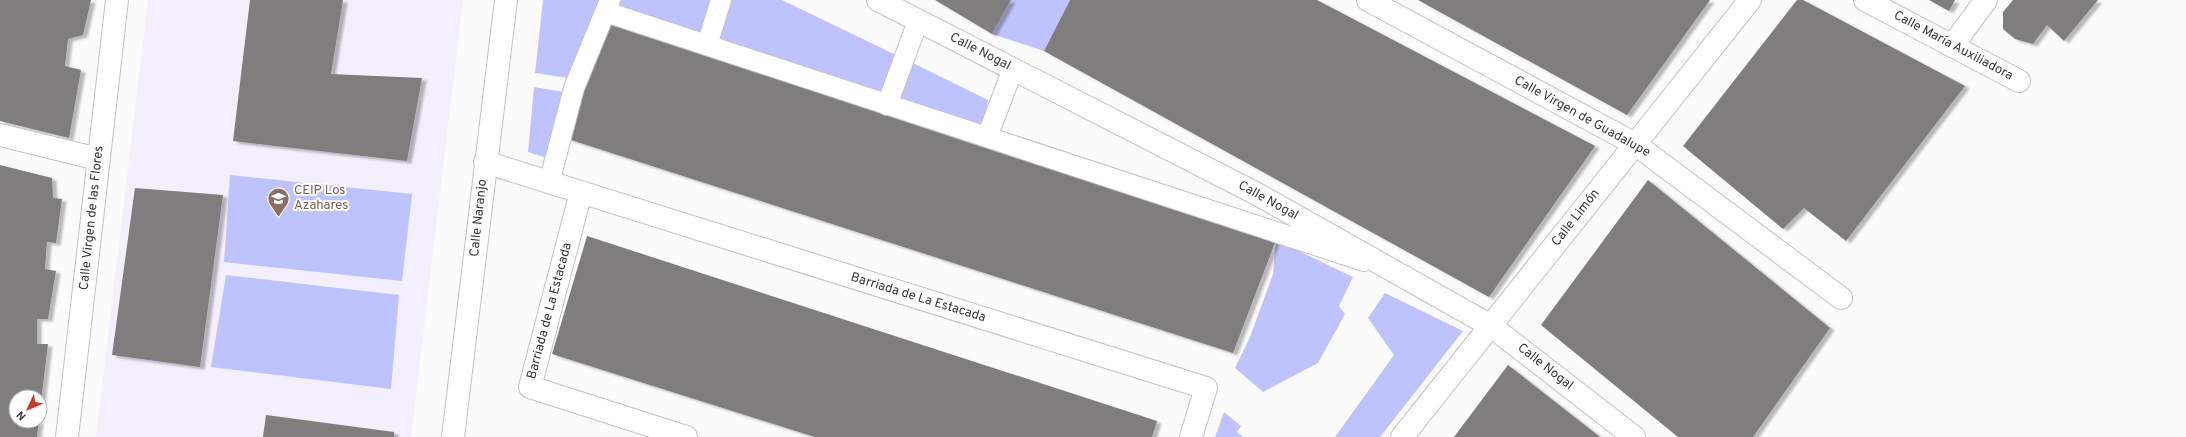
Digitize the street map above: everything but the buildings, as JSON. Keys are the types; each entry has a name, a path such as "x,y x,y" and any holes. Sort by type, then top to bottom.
{"street":[{"name":"Calle Virgen de las Flores","path":"67,437 117,0"},
{"name":"Calle Naranjo","path":"453,437 485,162 506,0"},
{"path":"707,45 721,0"},
{"name":"Calle Nogal","path":"878,0 1257,194 1491,326 1634,437"},
{"name":"Calle Virgen de Guadalupe","path":"1368,0 1635,144 1841,298"},
{"name":"Calle Limón","path":"1402,437 1750,0"},
{"name":"Calle María Auxiliadora","path":"1865,0 2019,81"},
{"path":"1952,46 1986,0"},
{"path":"549,183 574,88 608,6 707,45 1392,270"},
{"path":"887,105 918,21"},
{"path":"987,137 1013,69"},
{"path":"0,136 98,159"},
{"name":"Barriada de La Estacada","path":"485,162 1206,388 1191,437"},
{"name":"Barriada de La Estacada","path":"581,192 530,387 686,437"}],"shaded area":[{"name":"CEIP Los Azahares","path":"148,0 463,0 411,437 96,437"},
{"path":"543,0 602,0 575,79 535,73"},
{"path":"620,0 711,0 697,41 617,12"},
{"path":"729,0 782,0 896,55 883,99 715,46"},
{"path":"1011,0 1070,0 1044,51 992,34"},
{"path":"911,62 988,100 982,133 897,108"},
{"path":"534,87 570,93 550,159 528,152"},
{"path":"230,175 412,194 402,281 224,262"},
{"path":"1276,240 1353,277 1339,306 1345,314 1318,363 1263,392 1235,368 1250,337 1273,274"},
{"path":"226,275 399,295 391,389 211,367"},
{"path":"1385,293 1463,331 1380,437 1335,437 1394,355 1368,318"},
{"path":"1224,412 1241,426 1237,432 1243,437 1215,437"}],"place":[{"name":"CEIP Los Azahares","path":"279,218"}]}
